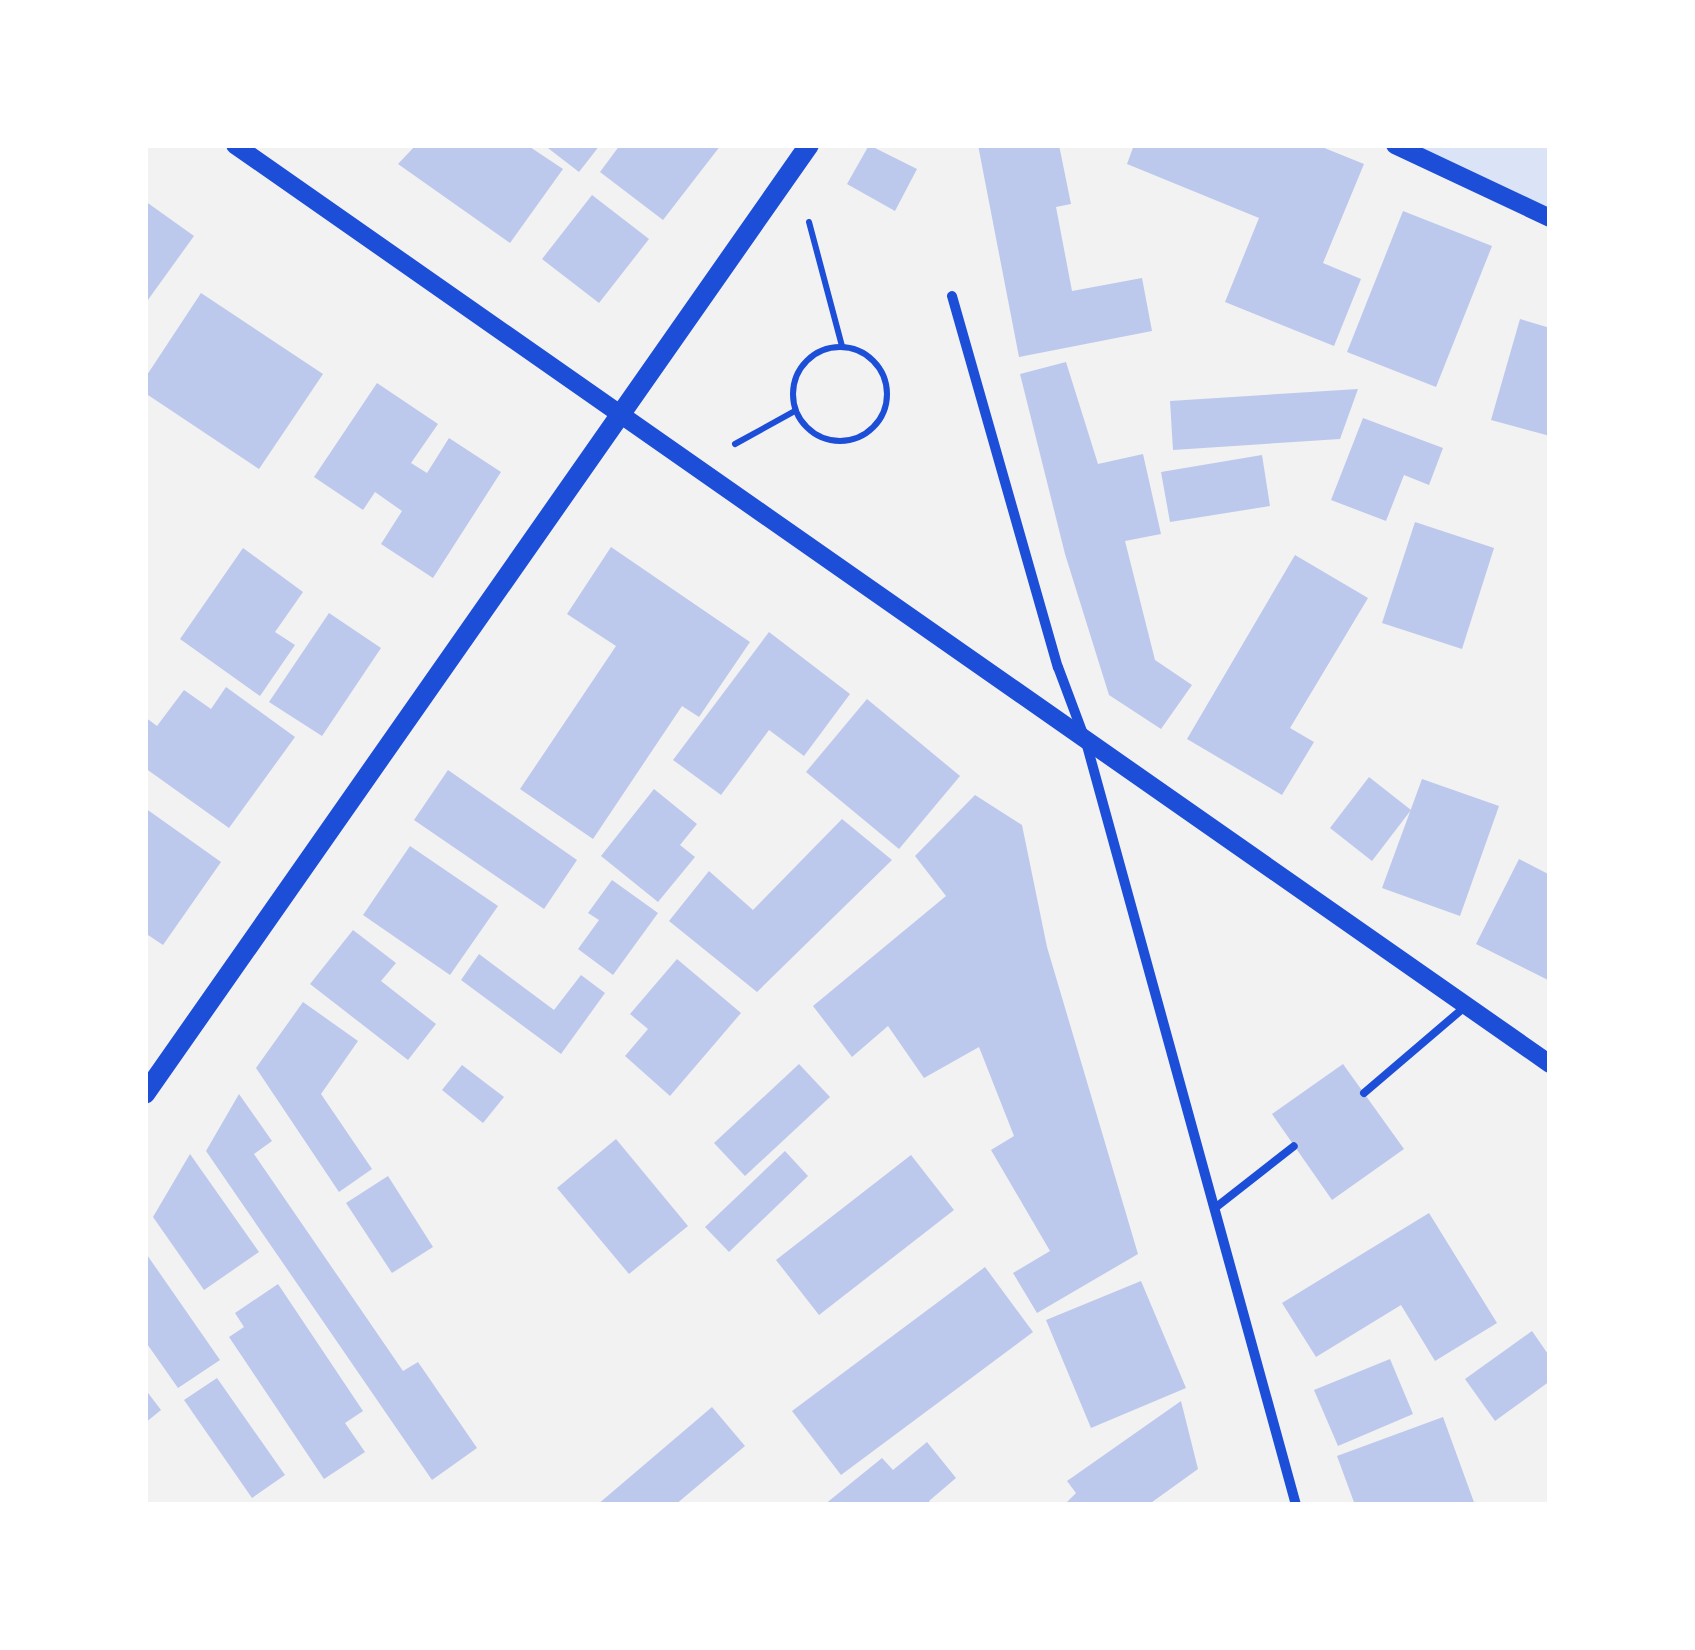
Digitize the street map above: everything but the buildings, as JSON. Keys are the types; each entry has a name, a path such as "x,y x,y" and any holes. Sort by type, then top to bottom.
{"main road":[{"path":"145,1094 622,418 809,145"}],"street":[{"path":"236,145 691,467 1550,1064"},
{"path":"1395,145 1550,218"},
{"path":"952,296 1058,666 1086,742 1296,1505"}],"lane":[{"path":"1364,1093 1466,1006"},
{"path":"1215,1208 1294,1146"}],"path":[{"path":"794,166 842,346"},
{"path":"842,346 857,349 882,370 887,385 883,415 874,428 846,442 816,435 795,412 794,380 801,366 812,354 842,346"},
{"path":"691,467 795,412"}],"shaded area":[{"path":"1395,145 1550,145 1550,218"}]}
